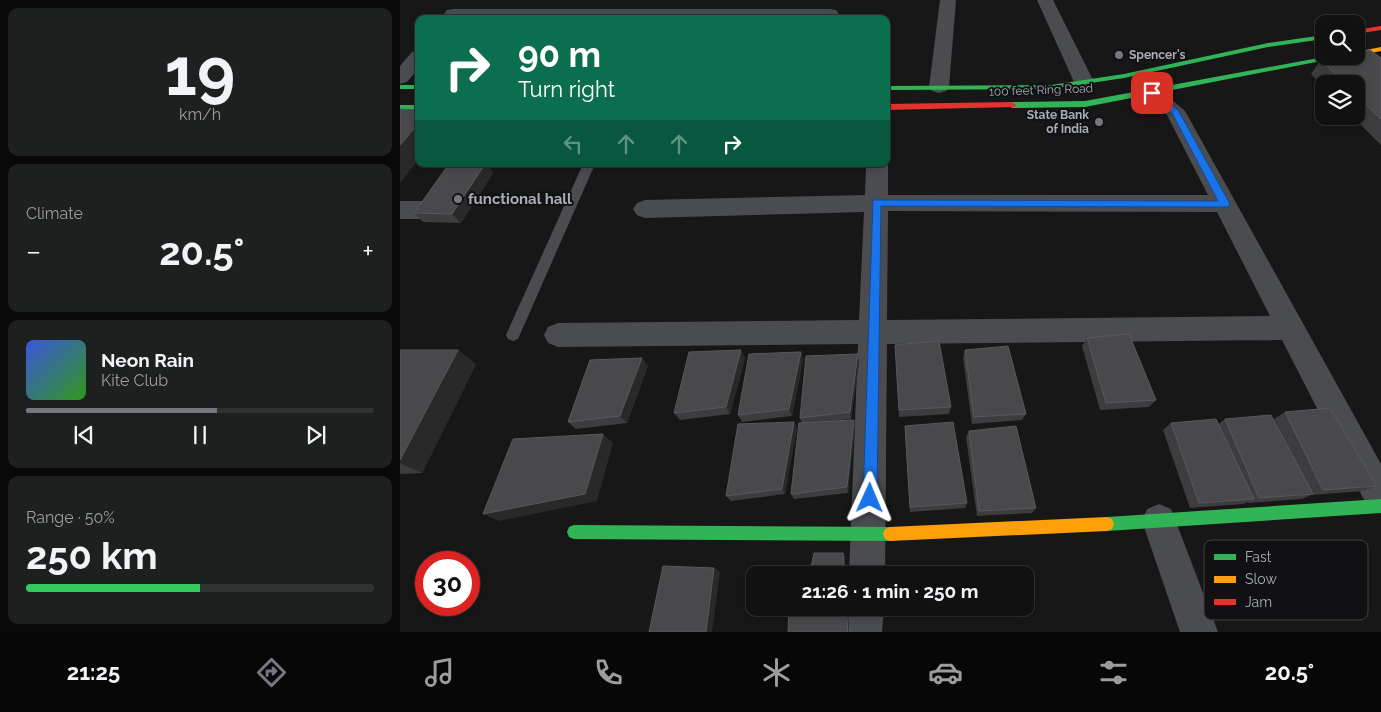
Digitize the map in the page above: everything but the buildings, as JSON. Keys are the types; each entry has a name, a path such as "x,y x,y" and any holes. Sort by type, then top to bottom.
{"main road":[{"path":"1365,31 1381,28"},
{"name":"100 feet Ring Road","path":"890,88 1050,86 1124,76 1268,45 1315,38"},
{"path":"1365,52 1381,49"},
{"name":"100 feet Ring Road","path":"890,108 1084,104 1152,93 1315,61"},
{"path":"400,87 415,87"},
{"path":"400,108 415,108"},
{"path":"574,532 869,535 1159,521 1381,506"}],"street":[{"path":"452,15 465,0"},
{"path":"939,87 948,0"},
{"path":"1044,0 1084,82"},
{"path":"527,15 830,11"},
{"path":"400,78 415,61"},
{"path":"1152,93 1175,112 1381,493"},
{"path":"867,566 877,167"},
{"path":"645,209 876,203 1225,204"},
{"path":"400,210 431,210"},
{"path":"558,334 874,333 1292,328"},
{"path":"1159,521 1199,632"},
{"path":"863,632 864,616"}],"lane":[{"path":"513,335 588,167"}],"traffic: fast":[{"path":"890,88 1051,87 1124,76 1268,45 1315,38"},
{"path":"1012,105 1085,104 1315,61"},
{"path":"400,87 415,87"},
{"path":"400,108 415,108"},
{"path":"1107,524 1381,506"},
{"path":"574,532 890,534"}],"traffic: slow":[{"path":"1365,52 1381,49"},
{"path":"890,534 1107,524"}],"traffic: jam":[{"path":"1365,31 1381,28"},
{"path":"890,107 1012,105"}],"place":[{"name":"Spencer's","path":"1119,55"},
{"name":"State Bank of India","path":"1099,122"},
{"name":"functional hall","path":"458,199"}],"route":[{"path":"870,498 876,203 1225,204 1175,112 1152,93"}]}
